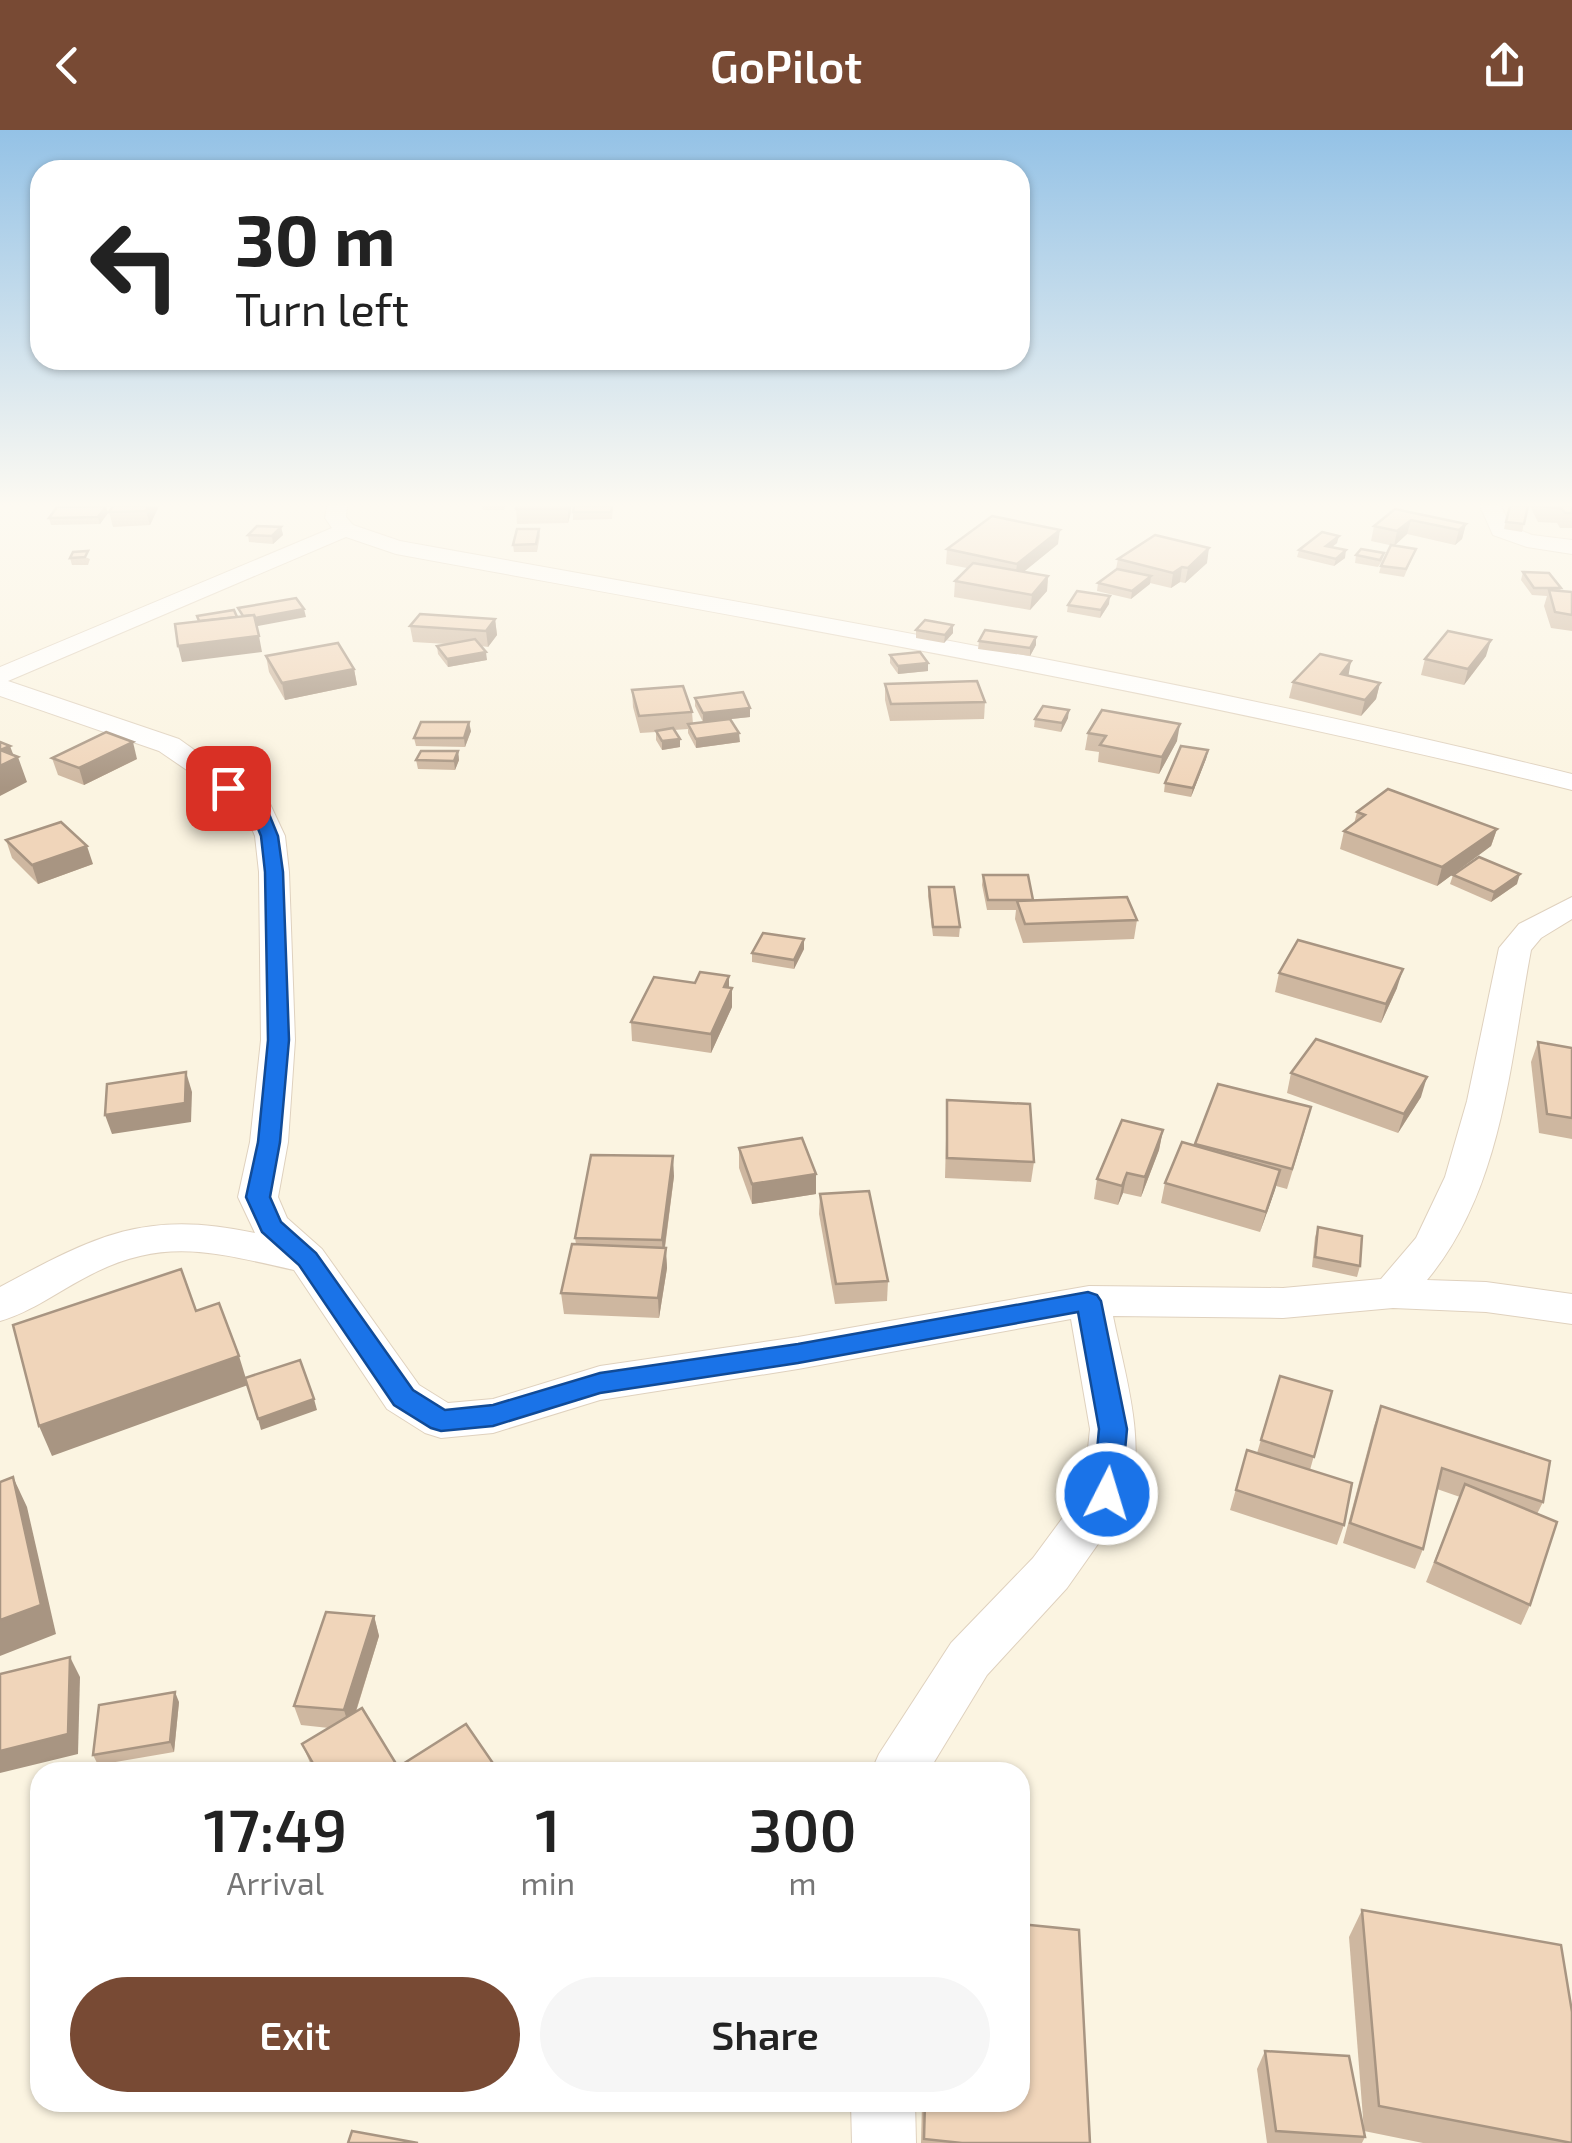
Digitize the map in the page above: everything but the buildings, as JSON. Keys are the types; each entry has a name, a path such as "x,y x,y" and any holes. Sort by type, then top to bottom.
{"street":[{"path":"0,676 164,600"},
{"path":"687,600 1380,734 1572,782"},
{"path":"0,687 169,745 256,804 270,836 274,872 278,1040 269,1142 258,1197 270,1226 308,1259 403,1397 441,1421 493,1416 600,1383 798,1354 1088,1301 1283,1303 1392,1293 1486,1297 1572,1309"},
{"path":"1392,1293 1432,1244 1463,1175 1485,1111 1515,948 1530,930 1572,906"},
{"path":"0,1306 100,1254 154,1237 216,1240 308,1259"},
{"path":"904,1762 968,1659 1050,1573 1107,1494 1113,1429 1088,1301"},
{"path":"883,2112 884,2143"}],"route":[{"path":"228,788 256,804 270,836 274,872 278,1040 269,1142 258,1197 270,1226 308,1259 403,1397 441,1421 493,1416 600,1383 798,1354 1088,1301 1113,1429 1107,1494"}]}
